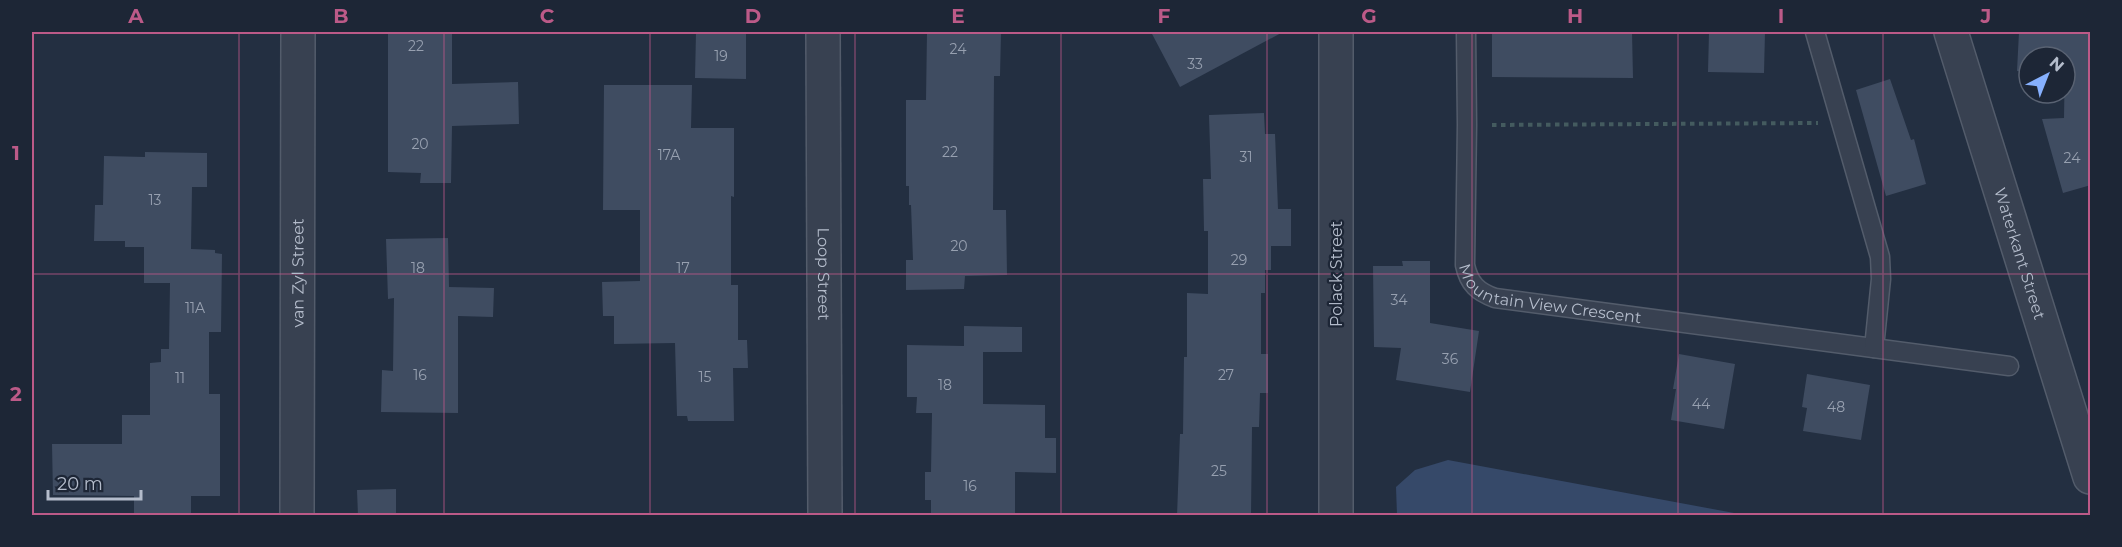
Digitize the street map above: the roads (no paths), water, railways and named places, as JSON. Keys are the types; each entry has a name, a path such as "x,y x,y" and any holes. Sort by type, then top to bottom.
{"street":[{"name":"van Zyl Street","path":"297,516 298,32"},
{"name":"Loop Street","path":"823,32 825,516"},
{"name":"Polack Street","path":"1336,32 1336,516"},
{"name":"Waterkant Street","path":"1951,32 2091,477"}],"lane":[{"name":"Mountain View Crescent","path":"1466,32 1465,265 1467,275 1481,294 1507,300 2009,366"},
{"path":"1815,32 1880,257 1881,279 1874,348"}],"water":[{"path":"1448,460 1745,515 1397,515 1396,487 1415,470"}]}
